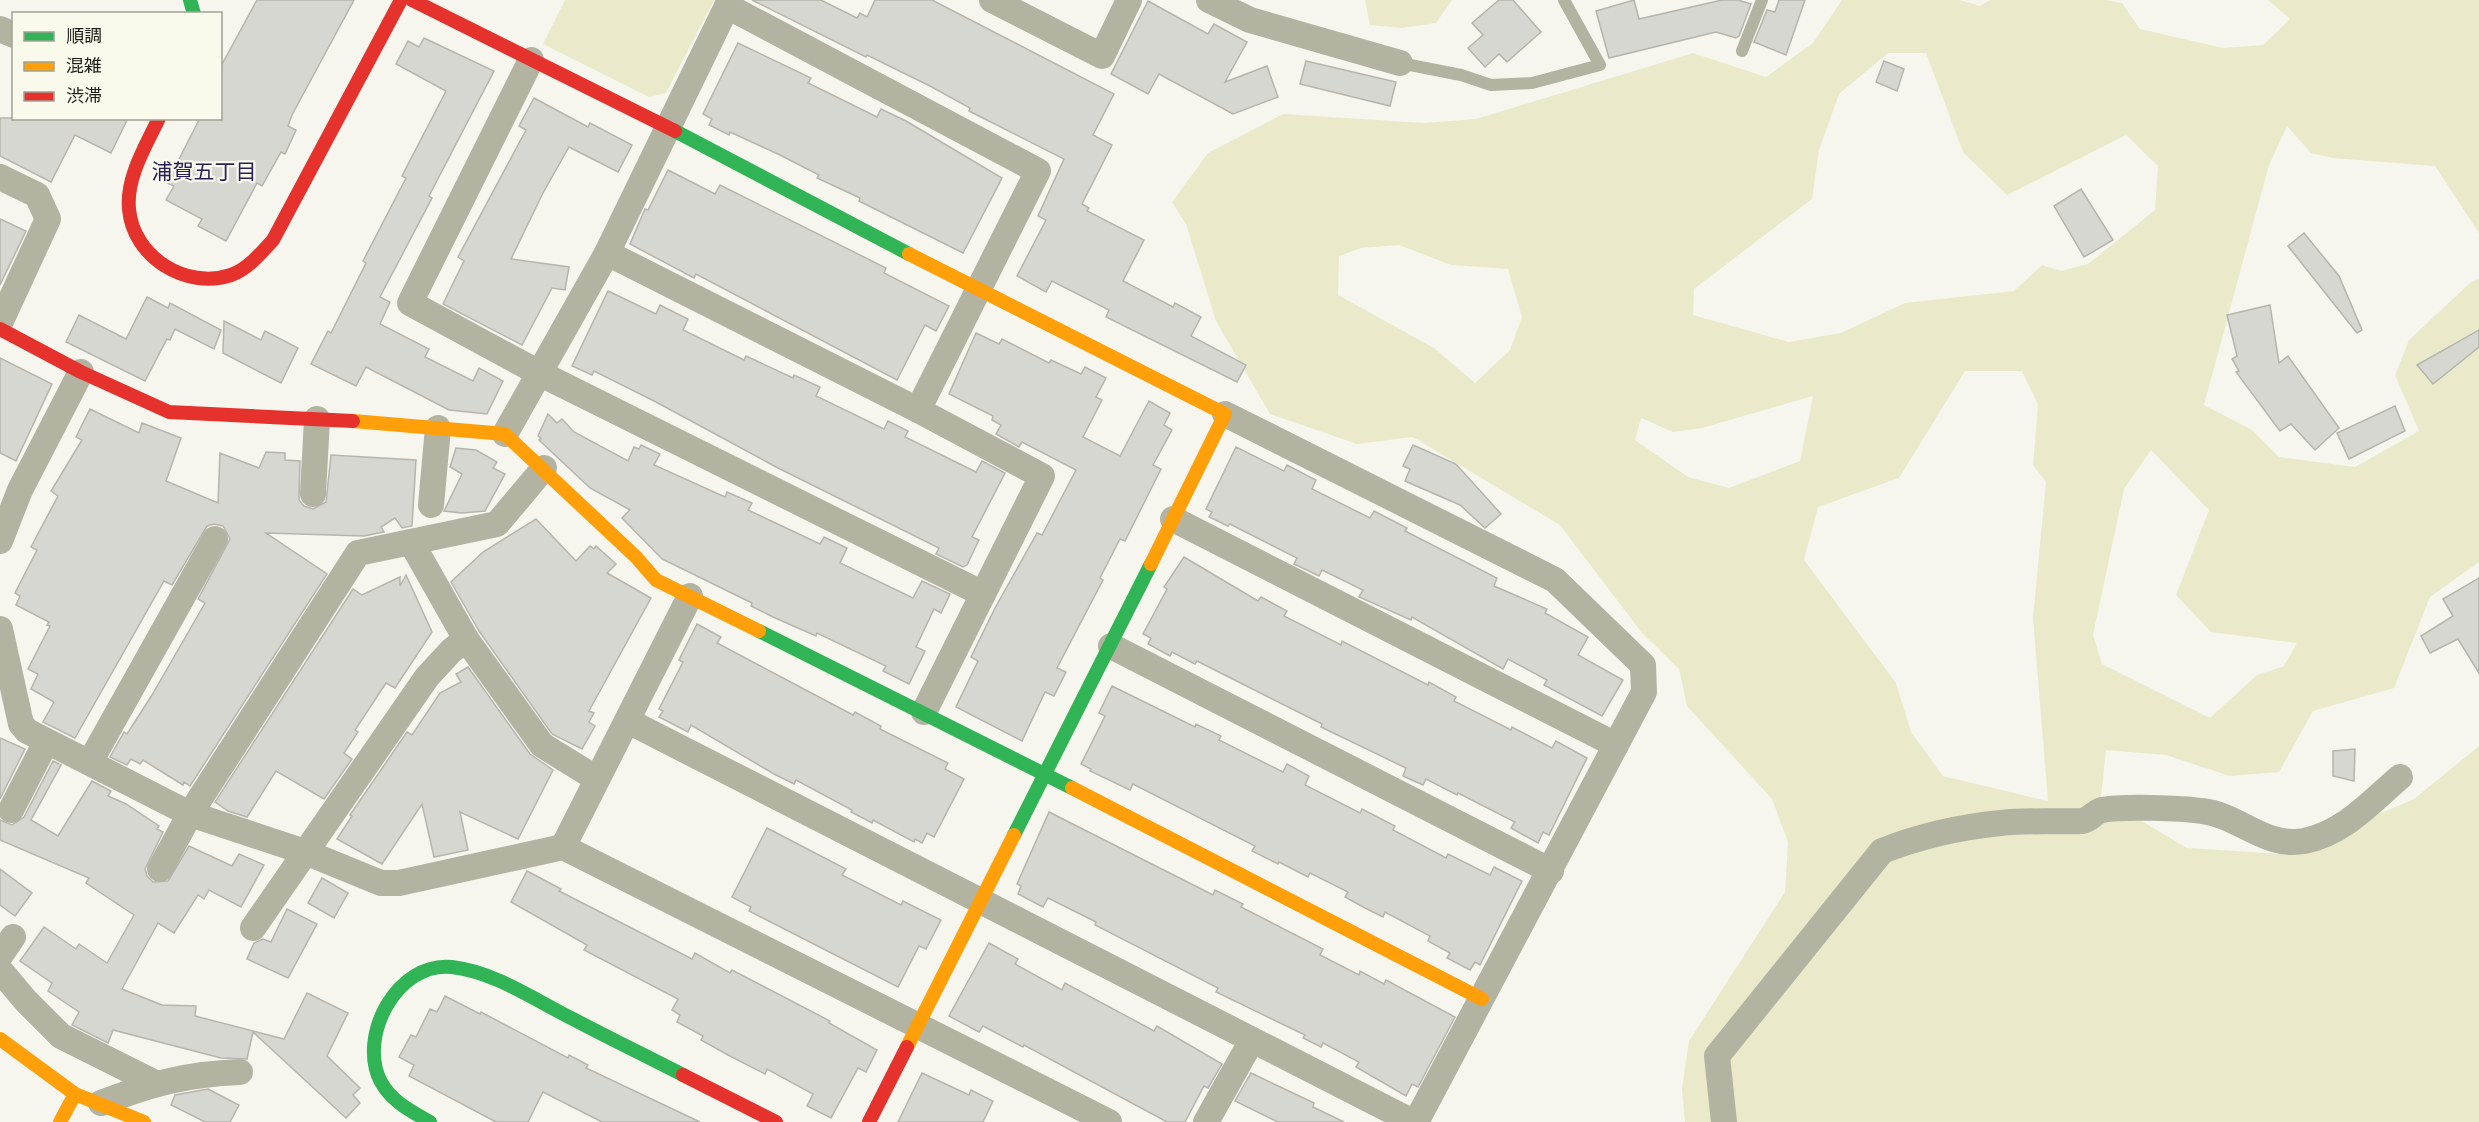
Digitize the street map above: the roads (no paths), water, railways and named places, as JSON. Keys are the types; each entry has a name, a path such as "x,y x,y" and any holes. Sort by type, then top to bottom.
{"street":[{"path":"158,120 133,179 129,208 132,225 148,254 178,274 203,279 231,275 258,257 273,240 401,0"},
{"path":"412,0 667,127 976,290 1555,580 1643,665 1644,692 1551,871 1414,1122 628,721"},
{"path":"992,0 1102,56 1129,0"},
{"path":"1209,0 1250,20 1400,63"},
{"path":"505,434 541,374 607,253 729,3 1038,171 976,290 918,410"},
{"path":"531,60 410,303 541,374 983,594"},
{"path":"0,177 37,195 48,219 0,323"},
{"path":"607,253 918,410 1042,476 924,712"},
{"path":"0,329 81,372 169,412 316,419 505,434 544,468 656,580 924,712 1482,999"},
{"path":"0,541 10,484 81,372"},
{"path":"869,1122 1043,774 1111,646 1225,414"},
{"path":"313,494 316,419"},
{"path":"431,505 438,428"},
{"path":"160,869 190,814 358,553 497,524 544,468"},
{"path":"1173,519 1616,745"},
{"path":"90,762 215,539"},
{"path":"411,542 466,639 542,745 597,779"},
{"path":"563,847 690,596"},
{"path":"0,629 21,724 27,731 190,814 305,852 381,882 399,883 563,847 1109,1122"},
{"path":"253,928 427,677 451,651 466,639"},
{"path":"1111,646 1551,871"},
{"path":"11,810 46,742"},
{"path":"1724,1122 1717,1056 1882,851 1919,836 2001,823 2086,820 2100,810 2202,811 2239,821 2264,838 2287,842 2304,841 2329,833 2349,822 2400,777"},
{"path":"430,1122 392,1097 381,1078 372,1048 381,1014 389,999 414,978 427,970 442,966 458,968 520,992 776,1122"},
{"path":"0,970 26,1001 61,1036 154,1083"},
{"path":"0,1039 75,1094 144,1122"},
{"path":"1206,1122 1252,1040"},
{"path":"100,1103 154,1083 199,1074 240,1072"},
{"path":"60,1122 75,1094"}],"lane":[{"path":"1400,63 1461,75 1491,85 1532,83 1600,65 1564,0"},
{"path":"1742,51 1762,0"}],"district":[{"name":"浦賀五丁目","path":"204,172"}]}
